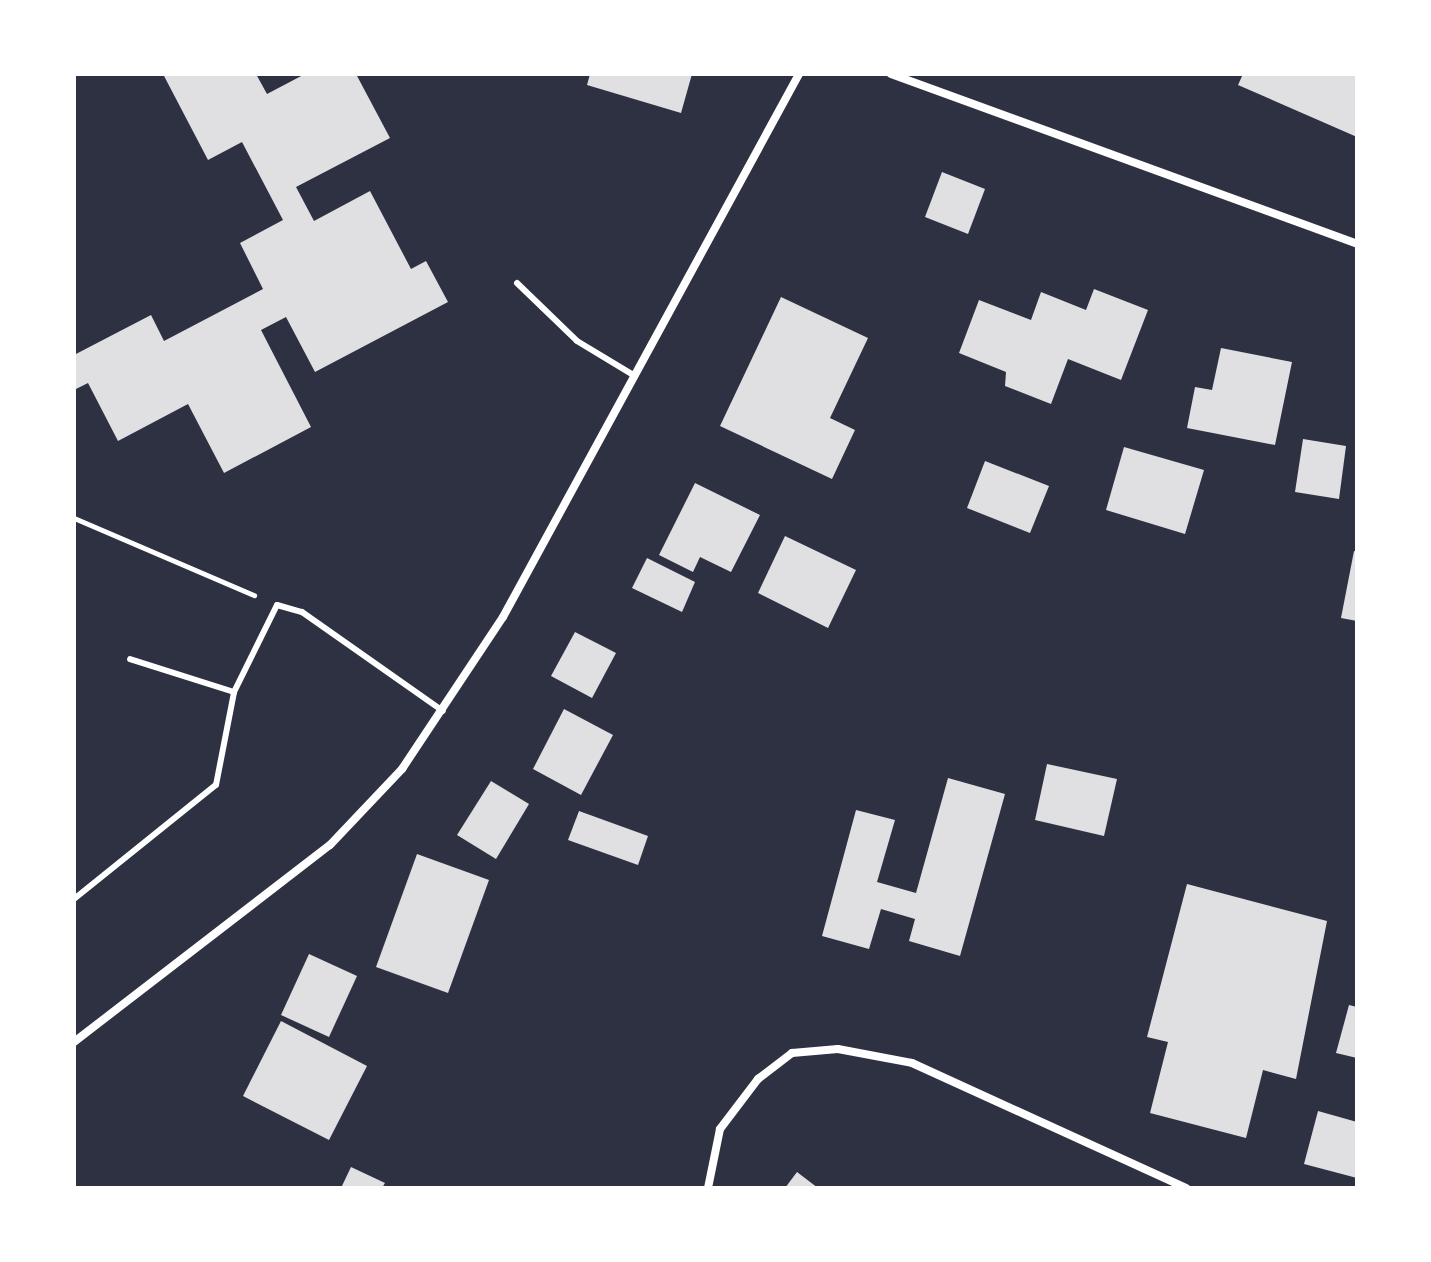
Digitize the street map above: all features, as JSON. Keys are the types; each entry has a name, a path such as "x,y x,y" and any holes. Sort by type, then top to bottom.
{"street":[{"path":"74,1042 330,845 443,712 635,376 799,74"},
{"path":"891,74 1357,244"},
{"path":"708,1188 720,1129 758,1079 792,1053 838,1049 912,1063 1186,1188"}],"lane":[{"path":"517,283 577,341 635,376"},
{"path":"74,899 216,785 234,692 277,605 302,612 443,712"},
{"path":"130,659 234,692"}],"path":[{"path":"74,518 277,605"}],"building":[{"path":"163,74 256,74 267,94 305,74 356,74 390,138 296,187 314,221 370,191 411,269 426,261 448,302 315,372 286,317 261,330 311,427 224,473 188,404 118,441 88,383 74,390 74,355 151,315 164,341 263,289 240,243 283,220 242,142 208,160"},
{"path":"590,74 692,74 681,113 587,85"},
{"path":"1243,74 1357,74 1357,137 1238,85"},
{"path":"942,172 985,189 968,234 925,217"},
{"path":"1094,289 1148,310 1121,380 1068,359 1051,404 1005,386 1006,372 959,353 979,300 1031,320 1041,292 1086,310"},
{"path":"781,297 868,338 830,418 855,430 832,479 720,426"},
{"path":"1221,348 1292,362 1275,445 1187,428 1195,387 1212,390"},
{"path":"1303,439 1346,446 1339,499 1295,492"},
{"path":"1124,447 1204,470 1185,534 1106,510"},
{"path":"985,461 1049,486 1030,533 967,508"},
{"path":"695,483 760,515 731,572 700,557 693,572 659,555"},
{"path":"785,536 856,570 828,628 758,593"},
{"path":"1354,551 1357,552 1357,621 1341,618"},
{"path":"647,558 695,582 682,612 632,588"},
{"path":"575,632 616,653 592,698 551,676"},
{"path":"564,709 613,735 581,795 533,769"},
{"path":"1047,764 1117,779 1104,836 1035,820"},
{"path":"948,778 1005,794 960,956 909,941 915,919 881,909 869,949 822,936 856,810 895,820 877,882 916,893"},
{"path":"491,781 529,804 496,859 457,835"},
{"path":"579,811 648,836 638,865 568,840"},
{"path":"417,854 489,880 448,993 376,967"},
{"path":"1187,884 1327,921 1296,1079 1263,1070 1246,1138 1150,1113 1168,1042 1147,1037"},
{"path":"309,954 357,976 329,1037 281,1015"},
{"path":"1349,1005 1357,1007 1357,1058 1336,1053"},
{"path":"281,1021 367,1066 329,1140 243,1096"},
{"path":"1318,1111 1357,1122 1357,1178 1304,1164"},
{"path":"351,1167 385,1183 382,1188 341,1188"},
{"path":"797,1172 818,1188 785,1188"}]}
